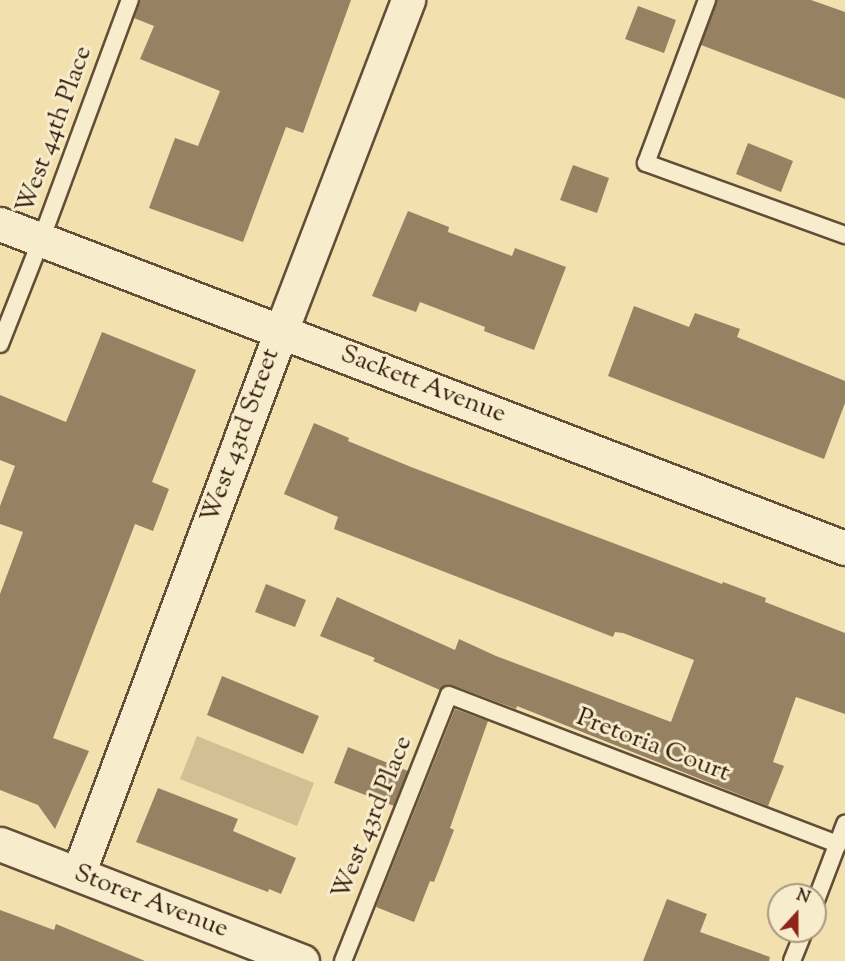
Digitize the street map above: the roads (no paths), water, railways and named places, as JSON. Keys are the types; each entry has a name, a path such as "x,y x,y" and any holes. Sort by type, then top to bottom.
{"street":[{"name":"West 43rd Street","path":"78,874 281,331 408,0"},
{"name":"Sackett Avenue","path":"0,224 845,548"},
{"name":"Storer Avenue","path":"0,844 302,961"}],"lane":[{"name":"West 44th Place","path":"0,344 130,0"},
{"path":"707,0 646,163 845,235"},
{"name":"Pretoria Court","path":"449,695 838,844"},
{"name":"West 43rd Place","path":"343,961 449,695"},
{"path":"823,883 845,824"},
{"path":"792,961 799,943"}]}
